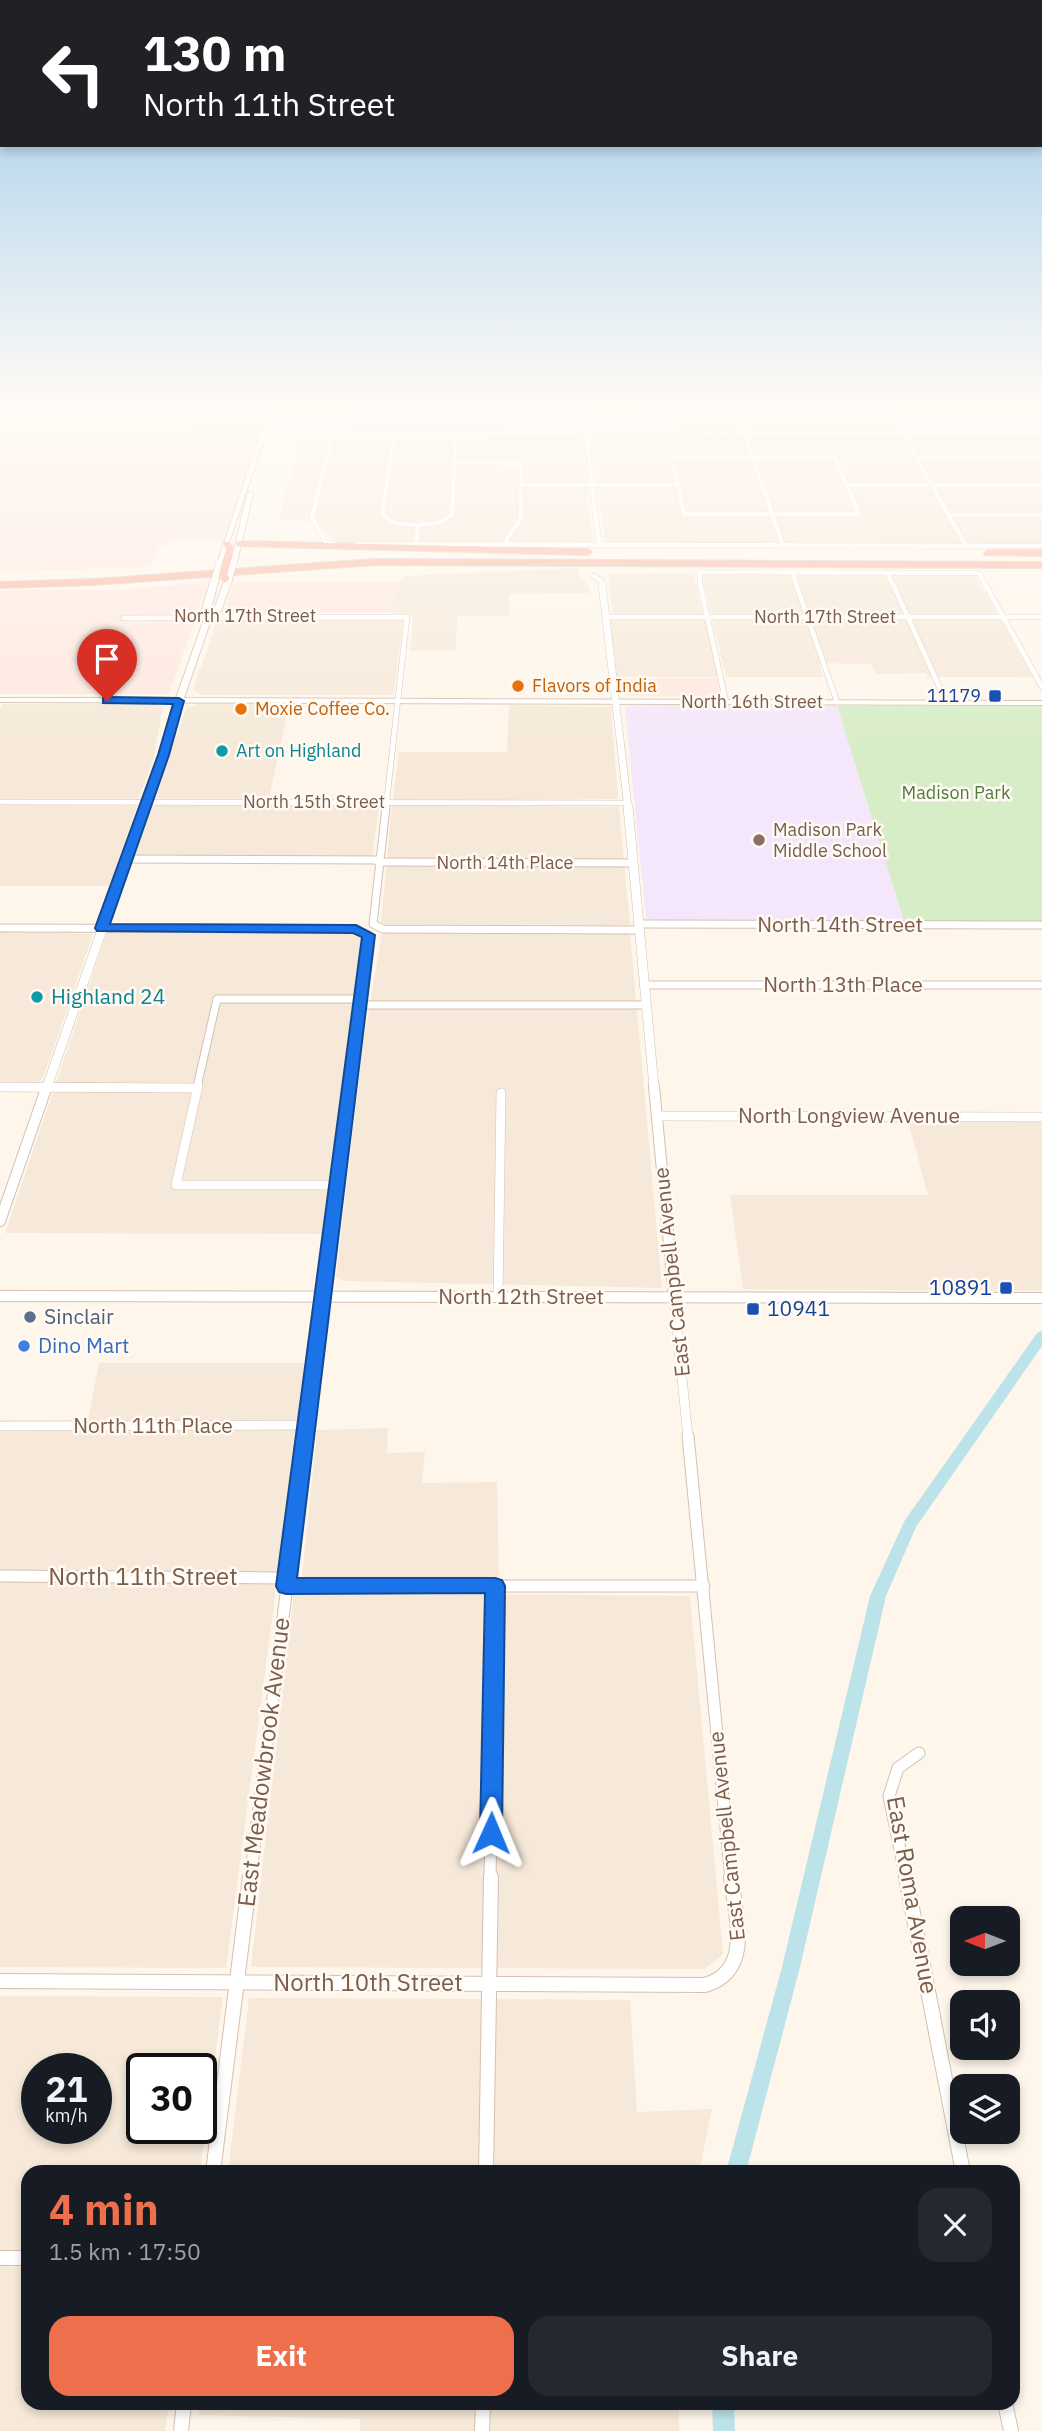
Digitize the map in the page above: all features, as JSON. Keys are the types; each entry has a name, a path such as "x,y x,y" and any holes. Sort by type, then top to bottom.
{"highway":[{"path":"226,544 230,550 223,575 225,579 724,559"},
{"path":"239,544 724,559"},
{"path":"0,577 123,574 285,560 382,555 724,559"},
{"path":"0,585 112,582 364,563 1042,556"},
{"path":"808,559 1042,567"}],"main road":[{"path":"235,521 226,544 239,544"},
{"path":"226,563 239,544 243,521"},
{"path":"209,616 205,612 225,579"},
{"path":"179,701 209,616 217,611 225,579"},
{"name":"North 16th Street","path":"0,700 1042,703"}],"street":[{"path":"314,521 326,543 1042,546"},
{"path":"391,521 418,526 441,521"},
{"path":"507,544 507,538 519,521"},
{"path":"597,521 600,545"},
{"path":"775,521 783,546"},
{"path":"953,521 966,546"},
{"path":"416,544 418,526"},
{"path":"726,702 698,576 701,572 978,573 1042,687"},
{"path":"792,572 837,702"},
{"path":"887,572 946,702"},
{"name":"East Campbell Avenue","path":"594,576 602,582 628,803 739,1953 731,1971"},
{"name":"North 17th Street","path":"607,617 1042,617"},
{"name":"North 17th Street","path":"124,618 408,618 399,701"},
{"path":"0,1221 179,701"},
{"path":"378,861 399,701"},
{"name":"North 15th Street","path":"0,802 628,803"},
{"name":"North 14th Place","path":"126,859 632,863"},
{"name":"North 14th Street","path":"378,861 373,920 376,927 383,929 1042,925"},
{"path":"0,928 102,928"},
{"name":"East Meadowbrook Avenue","path":"102,928 356,929 369,935 214,2165"},
{"name":"North 13th Place","path":"644,985 1042,985"},
{"path":"338,1185 176,1185 217,999 646,1005"},
{"path":"0,1087 197,1088"},
{"path":"498,1297 501,1093"},
{"name":"North Longview Avenue","path":"657,1116 1042,1117"},
{"name":"North 12th Street","path":"0,1296 1042,1298"},
{"name":"North 11th Place","path":"0,1426 307,1425"},
{"name":"North 11th Street","path":"0,1576 495,1586 704,1586"},
{"path":"486,2165 495,1586"},
{"name":"East Roma Avenue","path":"919,1753 898,1768 889,1796 928,1981 962,2165"},
{"name":"North 10th Street","path":"0,1981 693,1986 718,1981 731,1971"},
{"path":"0,2258 21,2258"},
{"path":"181,2431 183,2410"},
{"path":"482,2431 483,2410"},
{"path":"1006,2410 1011,2431"}],"shaded area":[{"path":"0,521 229,521 223,540 174,539 159,548 150,567 0,572"},
{"path":"318,521 590,521 593,542 330,543"},
{"path":"602,521 1042,521 1042,544 605,544"},
{"path":"578,568 579,577 589,587 590,593 509,594 509,616 457,616 456,651 410,651 413,618 407,614 394,613 396,582 406,576"},
{"path":"694,573 702,615 613,615 608,574"},
{"path":"702,575 975,575 1033,677 876,674 871,664 819,663 823,677 726,677"},
{"path":"208,582 169,694 0,694 0,590 120,590"},
{"path":"234,582 396,582 394,613 224,613"},
{"path":"607,617 707,617 721,677 614,677"},
{"path":"217,620 403,621 394,693 390,695 202,695 193,690"},
{"path":"717,678 720,693 714,697 626,696 621,679"},
{"path":"3,704 155,704 163,707 153,761 139,798 0,799 0,709"},
{"path":"198,704 289,704 269,799 156,798 186,708"},
{"path":"509,705 611,707 618,799 393,800 399,752 507,752"},
{"name":"Madison Park Middle School","path":"632,705 837,706 904,921 655,921 646,918 625,708"},
{"path":"0,805 137,807 109,886 0,886"},
{"path":"155,805 379,806 372,858 135,857 151,808"},
{"path":"392,805 619,807 630,925 381,924"},
{"path":"0,932 93,934 43,1078 36,1083 0,1083"},
{"path":"107,933 362,933 323,1234 5,1233"},
{"path":"382,933 630,933 662,1288 345,1281 336,1277 363,1045"},
{"path":"908,1121 1042,1121 1042,1291 743,1289 730,1195 928,1195"},
{"path":"99,1363 306,1363 226,1968 0,1967 0,1420 88,1420"},
{"path":"388,1428 387,1453 425,1452 422,1483 497,1482 499,1581 302,1577 317,1430"},
{"path":"294,1593 690,1596 723,1954 705,1969 251,1967"},
{"path":"0,1996 223,1997 216,2053 126,2053 126,2144 204,2144 201,2165 21,2165 21,2410 168,2410 165,2431 0,2431"},
{"path":"249,1998 630,2000 637,2112 712,2109 700,2165 229,2165"},
{"path":"200,2410 679,2410 679,2431 360,2431 360,2419 199,2415"}],"green space":[{"name":"Madison Park","path":"837,706 1042,706 1042,922 904,921"}],"waterway":[{"path":"738,2165 791,1967 878,1596 910,1524 1042,1336"},
{"path":"723,2410 724,2431"}],"place":[{"name":"Flavors of India","path":"518,686"},
{"name":"11179","path":"995,696"},
{"name":"Moxie Coffee Co.","path":"241,709"},
{"name":"Art on Highland","path":"222,751"},
{"name":"Madison Park Middle School","path":"759,840"},
{"name":"Highland 24","path":"37,997"},
{"name":"10891","path":"1006,1288"},
{"name":"10941","path":"753,1309"},
{"name":"Sinclair","path":"30,1317"},
{"name":"Dino Mart","path":"24,1346"}],"route":[{"path":"107,701 179,701 163,755 102,928 356,929 369,935 286,1586 495,1586 491,1833"}]}
